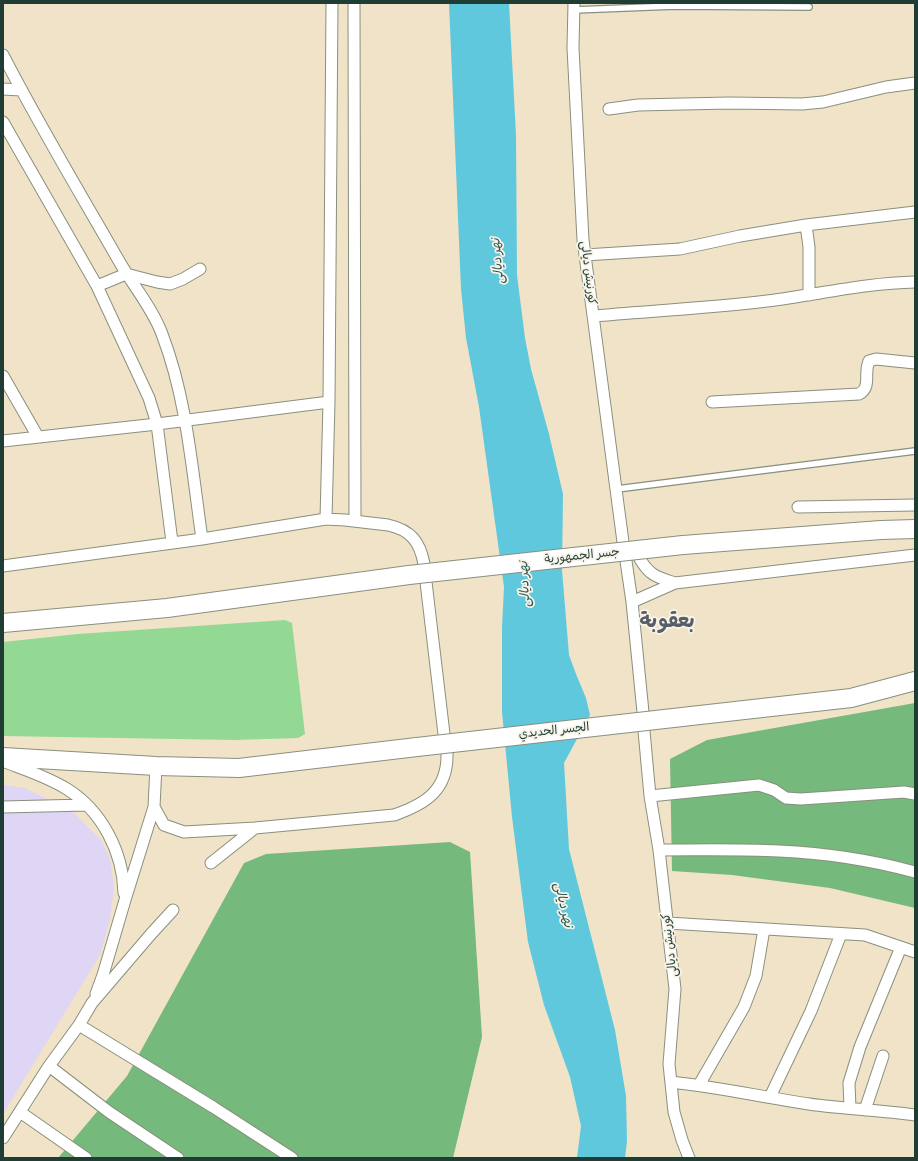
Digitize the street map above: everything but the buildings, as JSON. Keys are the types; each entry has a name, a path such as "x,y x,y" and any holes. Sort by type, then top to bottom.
{"main road":[{"name":"جسر الجمهورية","path":"3,622 167,608 409,575 683,544 915,529"},
{"name":"الجسر الحديدي","path":"3,756 156,766 239,768 851,698 915,681"}],"street":[{"path":"326,519 329,402 332,3"},
{"path":"354,3 355,521"},
{"name":"كورنيش ديالى","path":"574,6 573,48 583,240 621,527 626,541"},
{"path":"3,55 21,90 126,274 156,320 162,332 180,392 202,539"},
{"path":"610,109 638,105 668,104 802,104 823,102 886,87 915,83"},
{"path":"3,89 21,90"},
{"path":"3,122 97,286 152,406 157,424 172,542"},
{"path":"585,255 680,249 740,236 915,212"},
{"path":"806,226 809,247 809,295"},
{"path":"97,286 126,274 170,284 183,280 200,269"},
{"path":"593,316 767,301 902,282 915,282"},
{"path":"712,402 859,394 863,392 867,383 866,369 869,361 876,359 915,363"},
{"path":"3,376 38,437"},
{"path":"3,441 157,424 329,402"},
{"path":"798,506 915,505"},
{"path":"3,566 202,539 326,519 388,525 404,530 411,535 416,542 420,549 424,564"},
{"path":"632,602 675,583 915,555"},
{"path":"640,559 645,568 654,576 675,583"},
{"path":"626,561 632,602 642,712"},
{"path":"426,582 444,734"},
{"name":"كورنيش ديالى","path":"644,731 650,796 659,850 675,989 669,1064 674,1112 689,1158"},
{"path":"154,807 164,825 184,832 255,828 394,815 425,801 437,789 446,772 447,753"},
{"path":"3,760 68,789 99,819 114,844 122,871 125,900"},
{"path":"92,1003 103,975 154,807 156,766"},
{"path":"650,796 759,785 774,790 786,798 802,799 904,792 915,794"},
{"path":"3,807 86,805"},
{"path":"211,863 255,828"},
{"path":"659,850 779,851 837,856 892,866 915,872"},
{"path":"3,1138 49,1066 92,1003 173,910"},
{"path":"668,923 865,935 915,952"},
{"path":"699,1085 744,1006 756,976 764,929"},
{"path":"770,1097 811,1011 841,934"},
{"path":"850,1108 849,1083 860,1047 901,947"},
{"path":"79,1024 292,1158"},
{"path":"866,1110 883,1056"},
{"path":"49,1066 109,1112 178,1158"},
{"path":"671,1082 699,1085 810,1104 915,1115"},
{"path":"20,1112 86,1158"}],"lane":[{"path":"574,6 809,7"},
{"path":"617,489 915,451"}],"shaded area":[{"path":"3,785 25,788 74,813 101,840 110,859 114,886 110,919 100,955 3,1114"}],"green space":[{"path":"285,620 292,623 305,734 298,738 234,740 3,736 3,642 78,634"},
{"path":"915,703 915,908 830,888 732,875 672,871 670,759 707,740"},
{"path":"450,842 470,852 482,1037 453,1158 58,1158 127,1076 244,863 266,854"}],"water":[{"name":"نهر ديالى","path":"449,3 509,3 516,135 517,275 525,338 531,369 549,434 563,494 562,570 569,655 586,698 590,715 564,763 569,849 615,1030 626,1096 627,1141 625,1158 577,1158 581,1126 570,1077 544,1005 528,942 512,817 502,712 502,627 504,587 479,407 466,338 461,289"}],"district":[{"name":"بعقوبة","path":"667,622"}]}
